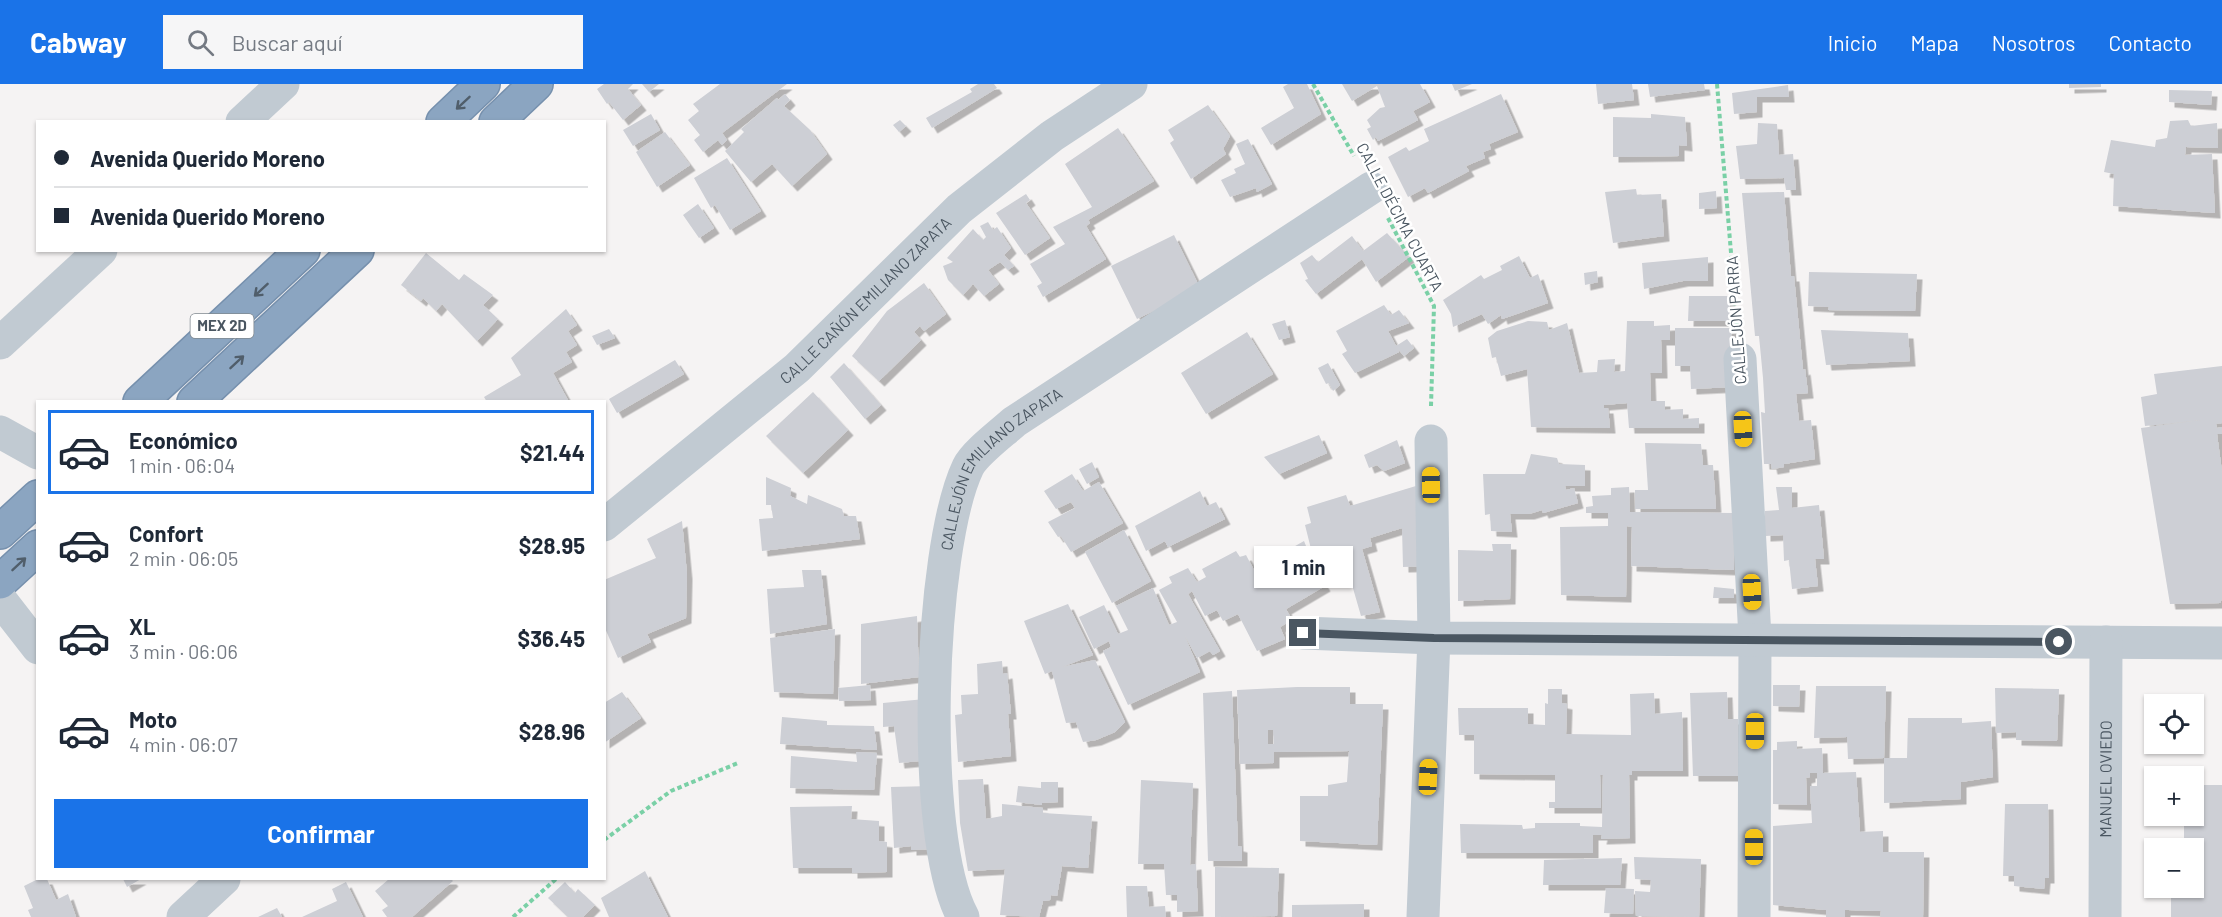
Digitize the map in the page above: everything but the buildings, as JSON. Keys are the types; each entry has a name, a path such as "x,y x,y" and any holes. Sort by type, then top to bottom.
{"highway":[{"path":"445,120 483,84"},
{"path":"498,120 536,84"},
{"name":"MEX 2D","path":"142,400 301,252"},
{"name":"MEX 2D","path":"196,400 355,252"},
{"path":"0,532 36,499"},
{"path":"0,582 36,549"}],"street":[{"path":"244,120 283,84"},
{"name":"CALLE CAÑÓN EMILIANO ZAPATA","path":"606,523 797,368 960,209 1052,136 1131,84"},
{"name":"CALLEJÓN EMILIANO ZAPATA","path":"963,917 957,907 943,846 932,710 940,601 952,511 969,464 1014,422 1371,188"},
{"path":"0,343 99,252"},
{"name":"CALLEJÓN PARRA","path":"1740,359 1755,638 1754,917"},
{"path":"0,432 36,452"},
{"path":"1422,917 1434,638 1431,441"},
{"path":"0,599 36,645"},
{"path":"1303,633 1434,638 1755,638 2222,643"},
{"name":"MANUEL OVIEDO","path":"2105,917 2106,642"},
{"path":"183,917 223,880"}],"path":[{"name":"CALLE DÉCIMA CUARTA","path":"1313,84 1434,306 1431,441"},
{"name":"CALLEJÓN PARRA","path":"1717,84 1740,359"},
{"path":"606,839 671,791 738,763"},
{"path":"513,917 555,880"}],"route":[{"path":"1303,633 1434,638 1755,638 2059,642"}]}
